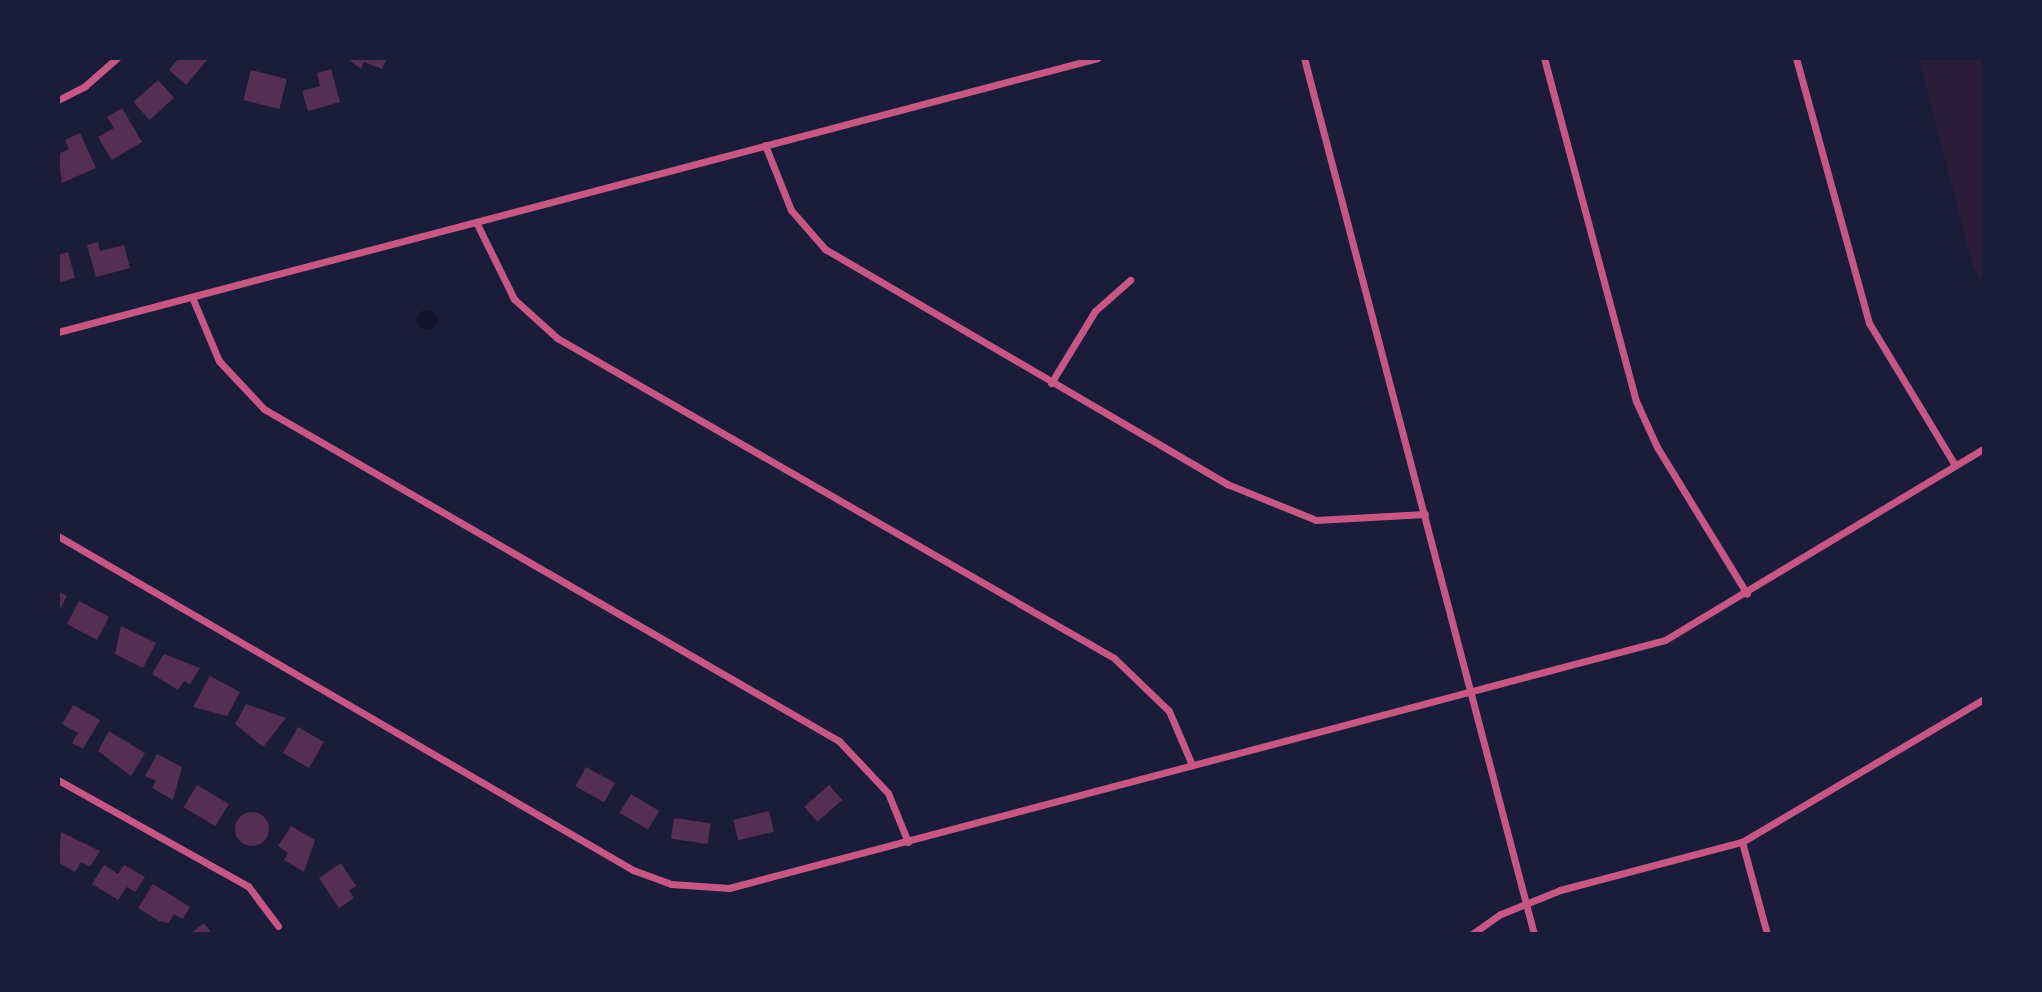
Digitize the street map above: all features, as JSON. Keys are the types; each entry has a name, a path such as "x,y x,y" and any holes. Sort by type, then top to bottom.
{"street":[{"path":"58,100 85,86 117,58"},
{"path":"58,332 1098,58"},
{"path":"1304,58 1534,934"},
{"path":"1544,58 1636,401 1747,594"},
{"path":"1796,58 1869,323 1955,465"},
{"path":"765,145 791,210 825,249 1051,383 1281,511 1333,522 1424,514"},
{"path":"475,222 514,299 557,338 1114,658 1164,704 1192,765"},
{"path":"1051,383 1095,311 1130,280"},
{"path":"192,296 219,361 264,409 838,741 888,793 908,842"},
{"path":"58,536 657,880 729,888 1472,694 1665,640 1747,594 1984,448"},
{"path":"1472,934 1526,903 1742,842 1984,699"},
{"path":"58,780 248,886 278,926"},
{"path":"1742,842 1768,934"}],"lane":[{"path":"1236,934 1265,934"}],"shaded area":[{"path":"1919,58 1984,58 1984,289 1971,260"},
{"path":"427,310 434,313 437,320 434,327 427,330 420,327 417,320 420,313"}],"building":[{"path":"179,58 208,59 186,85 169,70"},
{"path":"347,58 387,58 382,69 364,62 361,69"},
{"path":"331,69 340,102 308,111 302,91 320,86 317,73"},
{"path":"251,70 287,79 279,109 244,100"},
{"path":"158,80 174,98 150,120 133,102"},
{"path":"122,108 142,142 112,160 98,137 114,128 107,117"},
{"path":"80,133 96,168 62,183 58,154 69,149 65,140"},
{"path":"98,242 100,251 124,245 130,268 96,277 87,245"},
{"path":"68,252 75,278 58,283 58,255"},
{"path":"58,591 67,596 58,613"},
{"path":"79,601 109,617 97,640 67,624"},
{"path":"121,626 156,643 143,668 115,654"},
{"path":"164,654 200,668 190,684 184,681 178,690 152,674"},
{"path":"210,676 240,692 227,716 193,707"},
{"path":"246,704 286,718 263,747 235,724"},
{"path":"73,705 100,720 83,749 72,743 78,733 62,724"},
{"path":"298,727 324,742 309,768 283,753"},
{"path":"109,731 145,753 131,776 98,751"},
{"path":"157,754 182,767 173,800 152,788 156,781 145,776"},
{"path":"586,767 615,783 604,802 575,786"},
{"path":"197,785 229,804 215,826 184,807"},
{"path":"829,785 842,800 817,822 804,807"},
{"path":"631,794 659,811 648,830 620,813"},
{"path":"769,811 774,831 738,840 733,820"},
{"path":"252,812 264,817 269,829 264,841 252,846 240,841 235,829 240,817"},
{"path":"674,818 711,823 708,844 671,839"},
{"path":"291,826 315,840 304,872 284,860 288,853 278,846"},
{"path":"61,832 100,851 90,867 81,862 75,872 58,862"},
{"path":"341,863 356,886 349,891 354,898 339,908 319,878"},
{"path":"104,865 118,874 124,865 145,877 135,892 127,887 118,900 92,884"},
{"path":"153,884 190,907 183,919 174,914 169,923 159,921 138,908"},
{"path":"204,923 213,934 190,934"}]}
